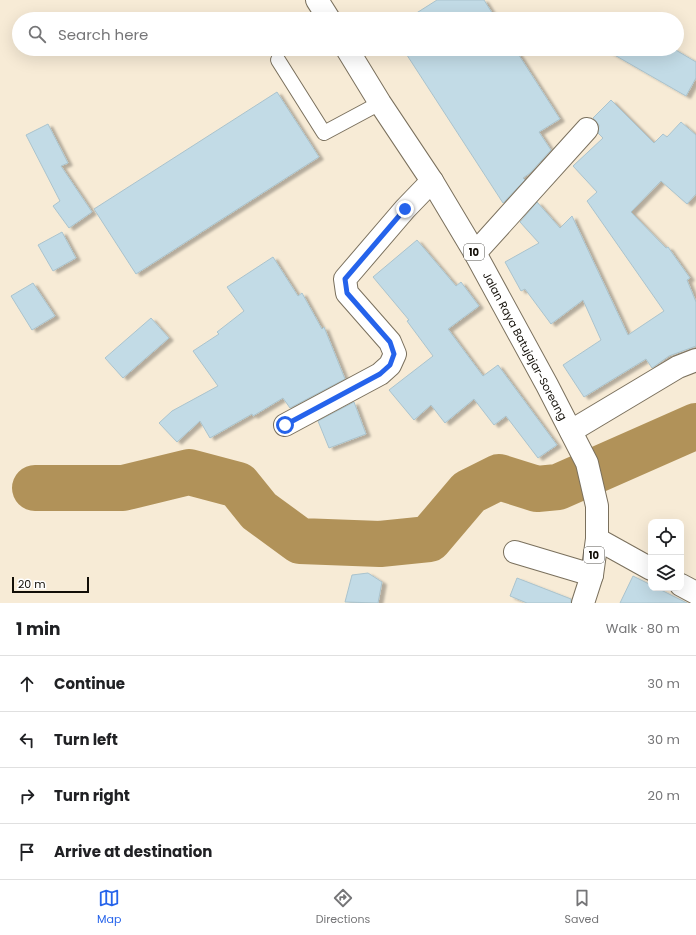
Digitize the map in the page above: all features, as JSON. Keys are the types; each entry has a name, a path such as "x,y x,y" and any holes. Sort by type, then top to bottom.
{"main road":[{"path":"318,0 325,12"},
{"name":"Jalan Raya Batujajar-Soreang","path":"351,56 380,103 432,181 475,253 587,463 597,506 597,539 592,575 583,603"},
{"path":"475,253 587,129"},
{"path":"285,425 380,374 390,365 394,354 390,342 347,293 345,279 405,209 432,181"},
{"path":"571,431 666,374 696,359"},
{"path":"597,539 648,567"},
{"path":"514,552 592,575"},
{"path":"684,587 696,593"}],"lane":[{"path":"278,60 324,133 380,103"}],"building":[{"path":"437,0 484,0 492,12 418,12"},
{"path":"684,55 696,62 696,78 686,96 616,56"},
{"path":"408,56 520,56 560,119 539,132 551,150 530,173 523,178 525,180 503,203"},
{"path":"277,92 319,157 136,274 94,209"},
{"path":"611,100 654,143 663,134 667,137 681,122 696,135 696,194 687,204 661,181 631,212 666,248 668,247 690,278 687,280 696,302 696,346 669,356 652,368 646,359 584,397 563,365 601,340 583,300 551,324 525,289 521,291 505,262 539,243 520,222 537,202 560,228 572,216 628,335 664,311 587,201 597,192 573,166 603,138 598,133 599,125 593,118"},
{"path":"48,124 68,163 61,166 92,212 69,228 53,206 60,201 26,135"},
{"path":"62,232 76,258 53,271 38,245"},
{"path":"417,240 456,286 461,282 479,306 448,329 483,376 498,365 557,445 538,458 506,416 494,425 474,399 445,423 431,405 414,420 389,390 433,356 407,321 409,320 373,277"},
{"path":"273,257 298,296 302,293 322,329 324,327 345,379 290,408 283,398 253,416 252,414 210,438 200,421 177,442 159,423 172,411 218,386 193,351 219,334 217,332 244,311 227,287"},
{"path":"33,283 55,316 32,330 11,296"},
{"path":"151,318 169,338 123,378 105,358"},
{"path":"354,402 366,434 329,448 318,421"},
{"path":"368,573 382,582 378,603 345,602 352,575"},
{"path":"633,576 648,584 648,591 663,591 687,603 620,603"},
{"path":"517,578 571,599 571,603 527,603 510,596"}],"waterway":[{"path":"35,488 123,488 189,472 238,485 259,511 300,541 380,544 429,539 469,492 499,477 537,489 558,487 696,426"}],"route":[{"path":"285,425 380,374 390,365 394,354 390,342 347,293 345,279 405,209"}]}
